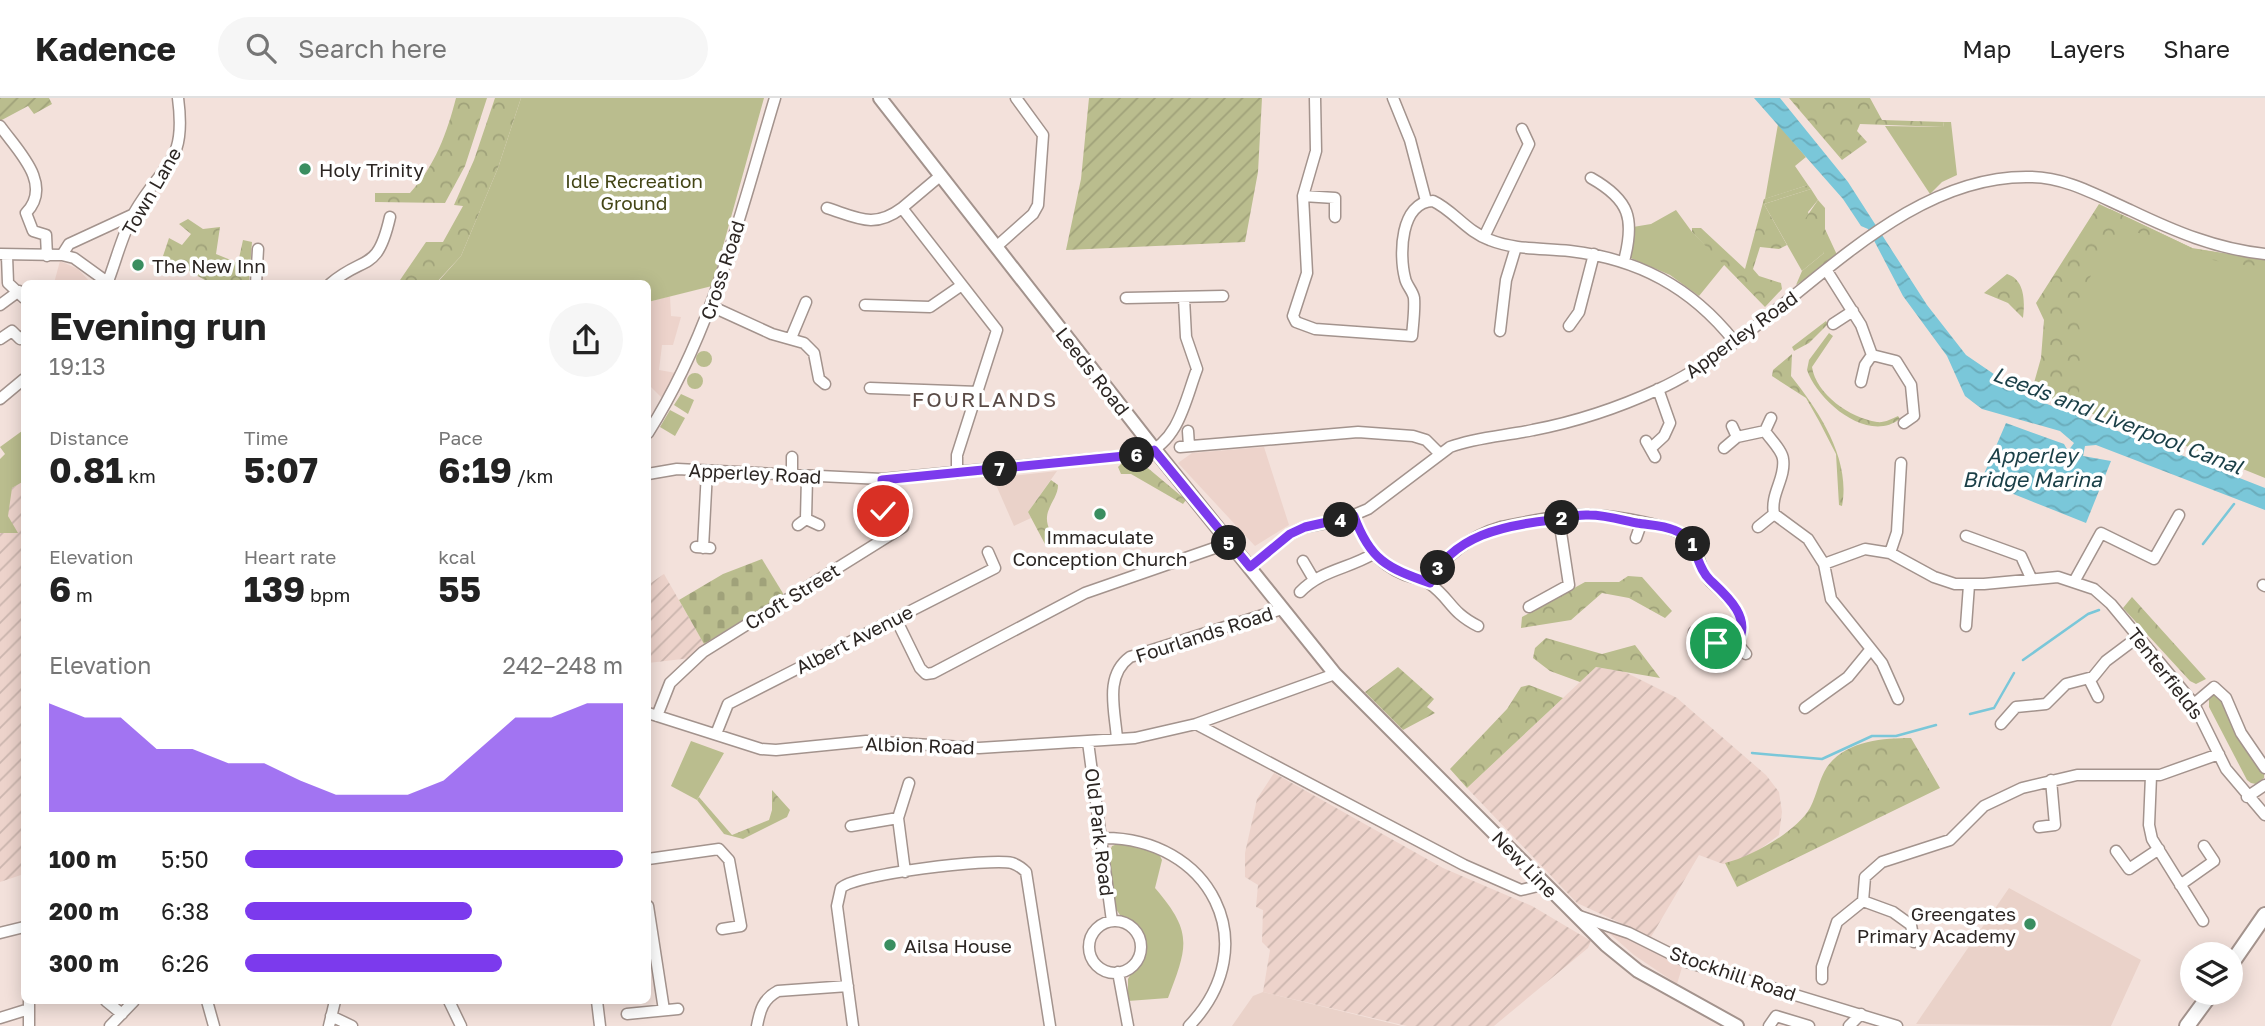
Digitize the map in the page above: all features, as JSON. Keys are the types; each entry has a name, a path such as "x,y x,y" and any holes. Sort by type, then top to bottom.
{"highway":[{"path":"2243,947 2265,915"},
{"path":"2187,1026 2202,1005"}],"main road":[{"name":"Leeds Road","path":"880,98 1154,450 1335,674"},
{"name":"New Line","path":"1335,674 1572,913 1638,971 1737,1026"}],"street":[{"name":"Town Lane","path":"109,280 134,214 177,153 180,134 178,98"},
{"name":"Cross Road","path":"651,428 670,398 713,307 775,98"},
{"path":"996,247 1033,214 1038,205 1043,135 1016,98"},
{"path":"1315,98 1316,151 1303,196 1307,272 1293,316 1296,322 1315,329 1412,336 1414,296 1405,280 1403,254 1406,222 1411,213 1426,201"},
{"path":"1393,98 1410,140 1426,201"},
{"path":"0,126 34,176 36,197 26,213 33,231 46,235 47,256"},
{"path":"1484,237 1529,144 1522,130"},
{"path":"827,208 875,221 887,219 940,176"},
{"name":"Apperley Road","path":"1250,567 1290,534 1305,527 1354,516 1393,493 1439,453 1465,441 1547,428 1658,389 1693,370 1734,341 1881,230 1956,187 1994,179 2032,177 2074,185 2215,246 2265,254"},
{"path":"1591,178 1616,194 1624,207 1631,225 1624,261"},
{"path":"1303,196 1335,198 1335,217"},
{"path":"1426,201 1440,205 1455,220 1484,237 1516,247 1594,254 1624,261 1669,280 1691,296 1734,341"},
{"path":"902,208 997,330 957,455 957,473"},
{"path":"62,255 69,244 134,214"},
{"path":"336,280 377,255 390,217"},
{"path":"1500,331 1506,280 1516,247"},
{"path":"256,280 258,249"},
{"path":"1569,326 1579,312 1594,254"},
{"path":"21,293 8,282 4,255 62,255 74,258 104,280"},
{"path":"1827,271 1853,312 1872,355 1861,382"},
{"path":"864,305 930,307 962,285"},
{"path":"0,305 21,294"},
{"path":"1126,298 1223,296"},
{"path":"1154,450 1173,431 1197,369 1186,337 1184,298"},
{"path":"791,338 806,302"},
{"path":"713,307 772,334 804,343 814,353 820,379 825,384"},
{"path":"1833,324 1853,312"},
{"path":"0,339 12,331 21,338"},
{"path":"1872,355 1896,361 1911,384 1914,416 1904,423"},
{"path":"0,399 21,382"},
{"path":"870,388 978,392"},
{"path":"1651,449 1664,436 1670,423 1658,389"},
{"path":"1765,431 1771,418"},
{"path":"1732,426 1737,437"},
{"path":"1188,431 1185,447 1358,432 1413,436 1426,440 1439,453"},
{"path":"1724,448 1737,437 1765,431"},
{"path":"1765,431 1783,457 1772,504 1774,514 1808,539 1824,564 1831,599 1882,663 1898,699"},
{"name":"Apperley Road","path":"651,473 677,469 882,480 1145,454 1154,450"},
{"path":"792,457 792,476"},
{"path":"1890,553 1898,532 1901,463"},
{"path":"703,548 707,471"},
{"path":"807,477 802,522 819,525"},
{"name":"Croft Street","path":"652,714 670,684 703,652 903,527 883,511 882,480"},
{"path":"1758,527 1774,514"},
{"path":"1430,583 1436,569 1489,530 1590,515 1674,529 1693,544 1703,571 1731,597 1741,630 1737,643"},
{"path":"2075,580 2101,533 2126,542 2154,559 2179,515"},
{"path":"1354,516 1363,541 1373,554 1389,567 1430,583 1460,617 1478,626"},
{"path":"1529,607 1569,585 1559,519"},
{"path":"1636,538 1641,524"},
{"path":"1966,536 2021,556 2031,578"},
{"path":"896,619 920,668 926,674 933,673 1084,593 1229,542"},
{"name":"Tenterfields","path":"1824,564 1865,550 1890,553 1934,577 1969,585 2058,577 2075,580 2094,589 2111,604 2194,704 2219,754 2247,797 2265,815"},
{"name":"Albert Avenue","path":"716,734 728,704 995,568 988,552"},
{"path":"1300,592 1313,578 1336,569 1351,567 1373,554"},
{"path":"1303,561 1313,578"},
{"path":"1966,626 1969,585"},
{"name":"Fourlands Road","path":"1117,739 1113,685 1120,665 1130,657 1282,609"},
{"path":"1694,632 1716,643 1737,643"},
{"path":"2001,724 2016,707 2046,704 2066,684 2089,679 2138,637"},
{"path":"1737,643 1746,654"},
{"path":"1805,708 1848,677 1871,649"},
{"name":"Albion Road","path":"652,714 776,750 866,741 979,748 1088,742 1196,724 1335,674"},
{"path":"2089,679 2098,697"},
{"path":"2194,704 2214,687 2226,698 2241,733 2265,768"},
{"path":"1196,724 1464,865 1521,890 1546,884"},
{"name":"Old Park Road","path":"1088,742 1112,921"},
{"path":"1822,979 1822,967 1837,922 1863,901 1865,877 1882,862 1950,840 1984,806 2022,788 2051,780 2097,774 2151,776 2183,768 2219,754"},
{"path":"2151,776 2148,825 2159,849 2203,921"},
{"path":"2039,827 2055,825 2051,780"},
{"path":"905,872 898,818 909,783"},
{"path":"2247,797 2265,785"},
{"path":"851,826 898,818"},
{"path":"1101,838 1122,838 1165,849 1189,865 1216,900 1225,940 1224,964 1210,1003 1189,1026"},
{"path":"2180,885 2214,861 2204,846"},
{"path":"651,859 719,849 729,860 741,926 722,929"},
{"path":"2116,851 2129,869 2159,849"},
{"path":"853,1026 837,906 841,888 866,879 905,872 998,862 1012,863 1026,872 1050,1026"},
{"path":"1863,901 1893,912 1911,925 1914,942"},
{"name":"Stockhill Road","path":"1572,913 1629,933 1688,962 1897,1026"},
{"name":"Old Park Road","path":"1112,921 1129,925 1136,931 1141,948 1134,964 1118,972 1102,969 1095,963 1089,947 1093,932 1112,921"},
{"path":"0,933 21,928"},
{"path":"651,937 664,1010"},
{"path":"1118,972 1128,1026"},
{"path":"757,1026 761,1007 768,996 778,991 848,986"},
{"path":"108,1004 119,1021 132,1004"},
{"path":"208,1004 214,1026"},
{"path":"334,1004 330,1021 352,1026"},
{"path":"450,1004 461,1026"},
{"path":"597,1004 600,1026"},
{"path":"0,1018 29,1005 29,1026"},
{"path":"627,1014 678,1009"},
{"path":"1849,1026 1861,1014"},
{"path":"1769,1026 1776,1016 1809,1026"}],"shaded area":[{"path":"60,261 78,269 88,280 55,280"},
{"path":"670,296 671,316 681,317 673,345 662,345 659,370 676,373 662,398 651,387 651,301"},
{"path":"1264,447 1289,525 1255,546 1178,463 1192,453"},
{"path":"1057,471 1028,512 1031,518 1014,526 993,478"},
{"path":"21,483 21,875 0,882 0,533 16,533 8,516 12,488"},
{"path":"664,574 704,644 691,658 651,663 651,583"},
{"path":"1596,667 1625,672 1677,698 1766,775 1779,792 1782,812 1779,835 1748,858 1723,864 1699,855 1651,937 1577,903 1467,788"},
{"path":"1274,773 1443,868 1532,906 1591,941 1588,948 1494,1026 1407,1026 1263,992 1270,950 1262,942 1263,910 1256,907 1258,885 1245,877 1245,853 1257,799"},
{"name":"Greengates Primary Academy","path":"2009,888 2141,960 2111,1026 1916,1024"},
{"path":"1609,933 1621,935 1683,964 1677,984 1634,955"},
{"path":"1263,992 1402,1026 1232,1026 1253,996"}],"green space":[{"path":"0,98 49,98 52,104 34,114 28,106 0,121"},
{"path":"456,98 487,98 465,166 445,203 375,202 375,193 410,193 419,183 439,148"},
{"path":"495,98 521,98 498,168 461,256 439,280 400,280 426,242 443,242 463,206 454,205 474,160"},
{"name":"Idle Recreation Ground","path":"521,98 764,98 712,286 651,301 651,280 440,280 461,256 498,168"},
{"path":"1089,98 1262,98 1258,172 1245,242 1066,250 1081,179"},
{"path":"1789,98 1870,98 1882,120 1944,122 1943,127 1860,124 1857,131 1867,142 1842,160"},
{"path":"1944,122 1951,122 1957,175 1942,182 1930,194 1885,126 1943,127"},
{"path":"1778,124 1806,157 1795,166 1808,185 1765,199"},
{"path":"1808,185 1811,189 1764,204 1787,245 1779,249 1760,247 1753,269 1759,276 1781,283 1782,289 1765,307 1692,232 1692,228 1701,228 1745,269 1764,199"},
{"path":"1811,189 1818,200 1808,212 1824,253 1802,271 1764,204"},
{"path":"1818,200 1825,208 1825,229 1838,257 1796,285 1802,271 1824,253 1803,222"},
{"path":"2099,204 2192,248 2177,249 2131,232 2109,240 2077,303 2075,318 2083,340 2084,352 2076,409 2032,390 2041,358 2044,320 2036,303"},
{"path":"2110,209 2192,248 2265,260 2265,478 2154,433 2076,409 2032,390"},
{"path":"1676,210 1692,232 1725,264 1699,296 1670,275 1628,257 1633,227 1651,224"},
{"path":"188,219 203,229 220,227 216,254 238,263 243,240 252,242 249,280 205,280 163,256 169,238 182,245 191,234 179,224"},
{"path":"2196,249 2265,260 2265,266 2229,264 2197,256"},
{"path":"2007,274 2020,286 2024,298 2023,318 2008,303 1984,293"},
{"path":"1826,321 1828,324 1809,343 1794,351 1792,347"},
{"path":"1829,333 1833,336 1812,367 1827,395 1846,410 1867,420 1882,422 1898,416 1900,419 1887,425 1873,426 1859,422 1845,415 1821,394 1807,370 1809,360"},
{"path":"701,351 707,351 712,359 710,365 701,367 696,362 696,356"},
{"path":"1792,354 1791,376 1822,420 1837,453 1844,488 1842,506 1839,505 1836,454 1819,421 1806,398 1772,376 1773,370"},
{"path":"695,373 701,375 701,387 695,389 689,387 687,381 689,375"},
{"path":"681,394 694,400 688,414 674,405"},
{"path":"670,410 685,418 675,436 660,427"},
{"path":"21,432 21,483 12,488 8,516 18,533 0,533 0,459 5,454 0,447"},
{"path":"1122,463 1143,464 1186,500 1183,504 1131,474 1121,474 1118,467"},
{"path":"1051,480 1058,485 1047,517 1052,545 1046,546 1028,512"},
{"path":"762,559 784,595 704,644 679,600 723,574"},
{"path":"1628,576 1642,577 1672,611 1665,618 1629,598 1602,593 1571,620 1521,628 1522,617 1585,582 1619,582"},
{"path":"2132,597 2206,679 2196,684 2190,681 2123,608"},
{"path":"1546,638 1602,654 1635,645 1660,678 1596,667 1580,682 1550,671 1533,658 1535,648"},
{"path":"1398,667 1434,699 1427,707 1435,713 1403,730 1365,692"},
{"path":"1529,685 1563,698 1467,788 1450,769 1507,709 1521,687"},
{"path":"2215,694 2221,698 2264,771 2264,778 2256,784 2247,780 2209,707 2209,698"},
{"path":"1911,738 1940,788 1737,887 1725,863 1760,849 1794,826 1810,808 1824,772 1835,758 1854,746 1865,743"},
{"path":"691,741 724,753 697,800 671,786"},
{"path":"772,790 790,810 787,817 743,839 724,834 697,800 699,797 732,835 769,820"},
{"path":"1120,843 1157,850 1162,860 1155,888 1176,916 1183,940 1180,965 1168,998 1128,1001 1128,979 1146,947 1138,925 1120,915 1116,909 1109,853 1112,846"}],"water":[{"name":"Apperley Bridge Marina","path":"1754,98 1780,98 1848,182 1927,305 1966,355 2026,396 2157,446 2159,441 2164,443 2163,448 2265,488 2265,510 2096,445 2085,446 2083,456 2111,461 2086,523 1981,481 2006,423 2064,444 2068,451 2074,443 2060,431 1982,409 1965,396 1947,356 1903,296 1868,229 1861,226 1843,199"}],"waterway":[{"path":"2203,544 2234,504"},
{"path":"2023,660 2088,614 2099,610"},
{"path":"1970,714 1994,708 2014,673"},
{"path":"1752,753 1822,759 1872,736 1896,736 1936,725"}],"place":[{"name":"Holy Trinity","path":"305,169"},
{"name":"The New Inn","path":"138,265"},
{"name":"Immaculate Conception Church","path":"1100,514"},
{"name":"Greengates Primary Academy","path":"2030,924"},
{"name":"Ailsa House","path":"890,945"}],"district":[{"name":"FOURLANDS","path":"985,399"}],"route":[{"path":"883,511 882,480 1145,454 1154,450 1250,567 1290,534 1305,527 1354,516 1363,541 1373,554 1389,567 1430,583 1436,569 1452,554 1489,530 1590,515 1674,529 1687,537 1693,544 1703,571 1731,597 1740,620 1740,638 1737,643 1716,643"}],"water label":[{"name":"Leeds and Liverpool Canal","path":"2118,420"}]}
